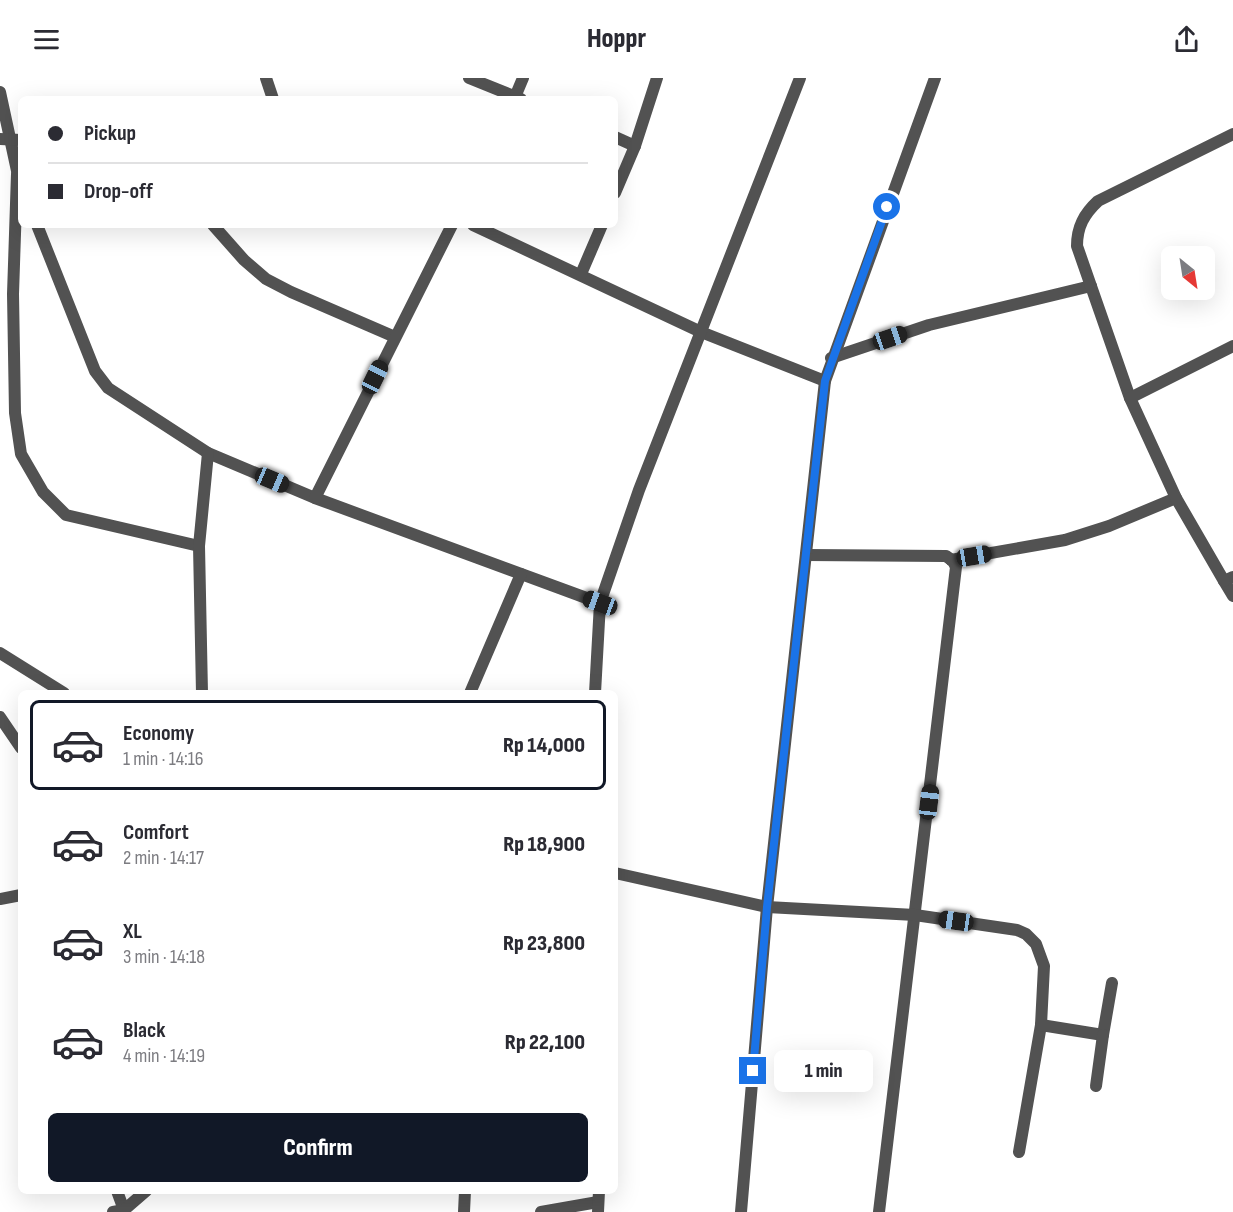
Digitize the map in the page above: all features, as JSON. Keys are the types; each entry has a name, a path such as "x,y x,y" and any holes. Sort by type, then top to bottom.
{"street":[{"path":"266,78 272,96"},
{"path":"470,78 513,96"},
{"path":"519,96 524,78"},
{"path":"618,186 635,146 657,78"},
{"path":"594,690 600,603 639,490 800,78"},
{"path":"741,1212 767,907 825,381 831,358 934,78"},
{"path":"0,92 18,175"},
{"path":"1233,134 1098,201 1086,213 1077,237 1077,246 1130,398 1176,498 1228,579 1233,596"},
{"path":"618,139 635,146"},
{"path":"18,200 13,306 15,413 21,454 43,492 66,515 199,546"},
{"path":"38,228 95,371 108,388 208,453 315,498 600,603"},
{"path":"216,228 244,260 266,279 395,337"},
{"path":"315,498 450,228"},
{"path":"480,228 701,332 825,381"},
{"path":"581,274 601,228"},
{"path":"831,358 929,325 1091,286"},
{"path":"1130,398 1233,346"},
{"path":"202,690 199,546 208,453"},
{"path":"806,555 943,556 951,560 1065,540 1109,526 1176,498"},
{"path":"879,1212 957,574 951,560"},
{"path":"471,690 521,574"},
{"path":"0,654 59,690"},
{"path":"0,717 18,744"},
{"path":"618,874 767,907 915,915 1017,930 1026,934 1036,944 1044,966 1041,1025 1019,1152"},
{"path":"0,899 18,896"},
{"path":"1096,1086 1112,982"},
{"path":"1041,1025 1103,1035"},
{"path":"117,1194 118,1211"},
{"path":"118,1211 142,1194"},
{"path":"464,1212 465,1194"},
{"path":"542,1212 598,1202"}],"route":[{"path":"753,1071 767,907 825,381 831,358 887,207"}]}
